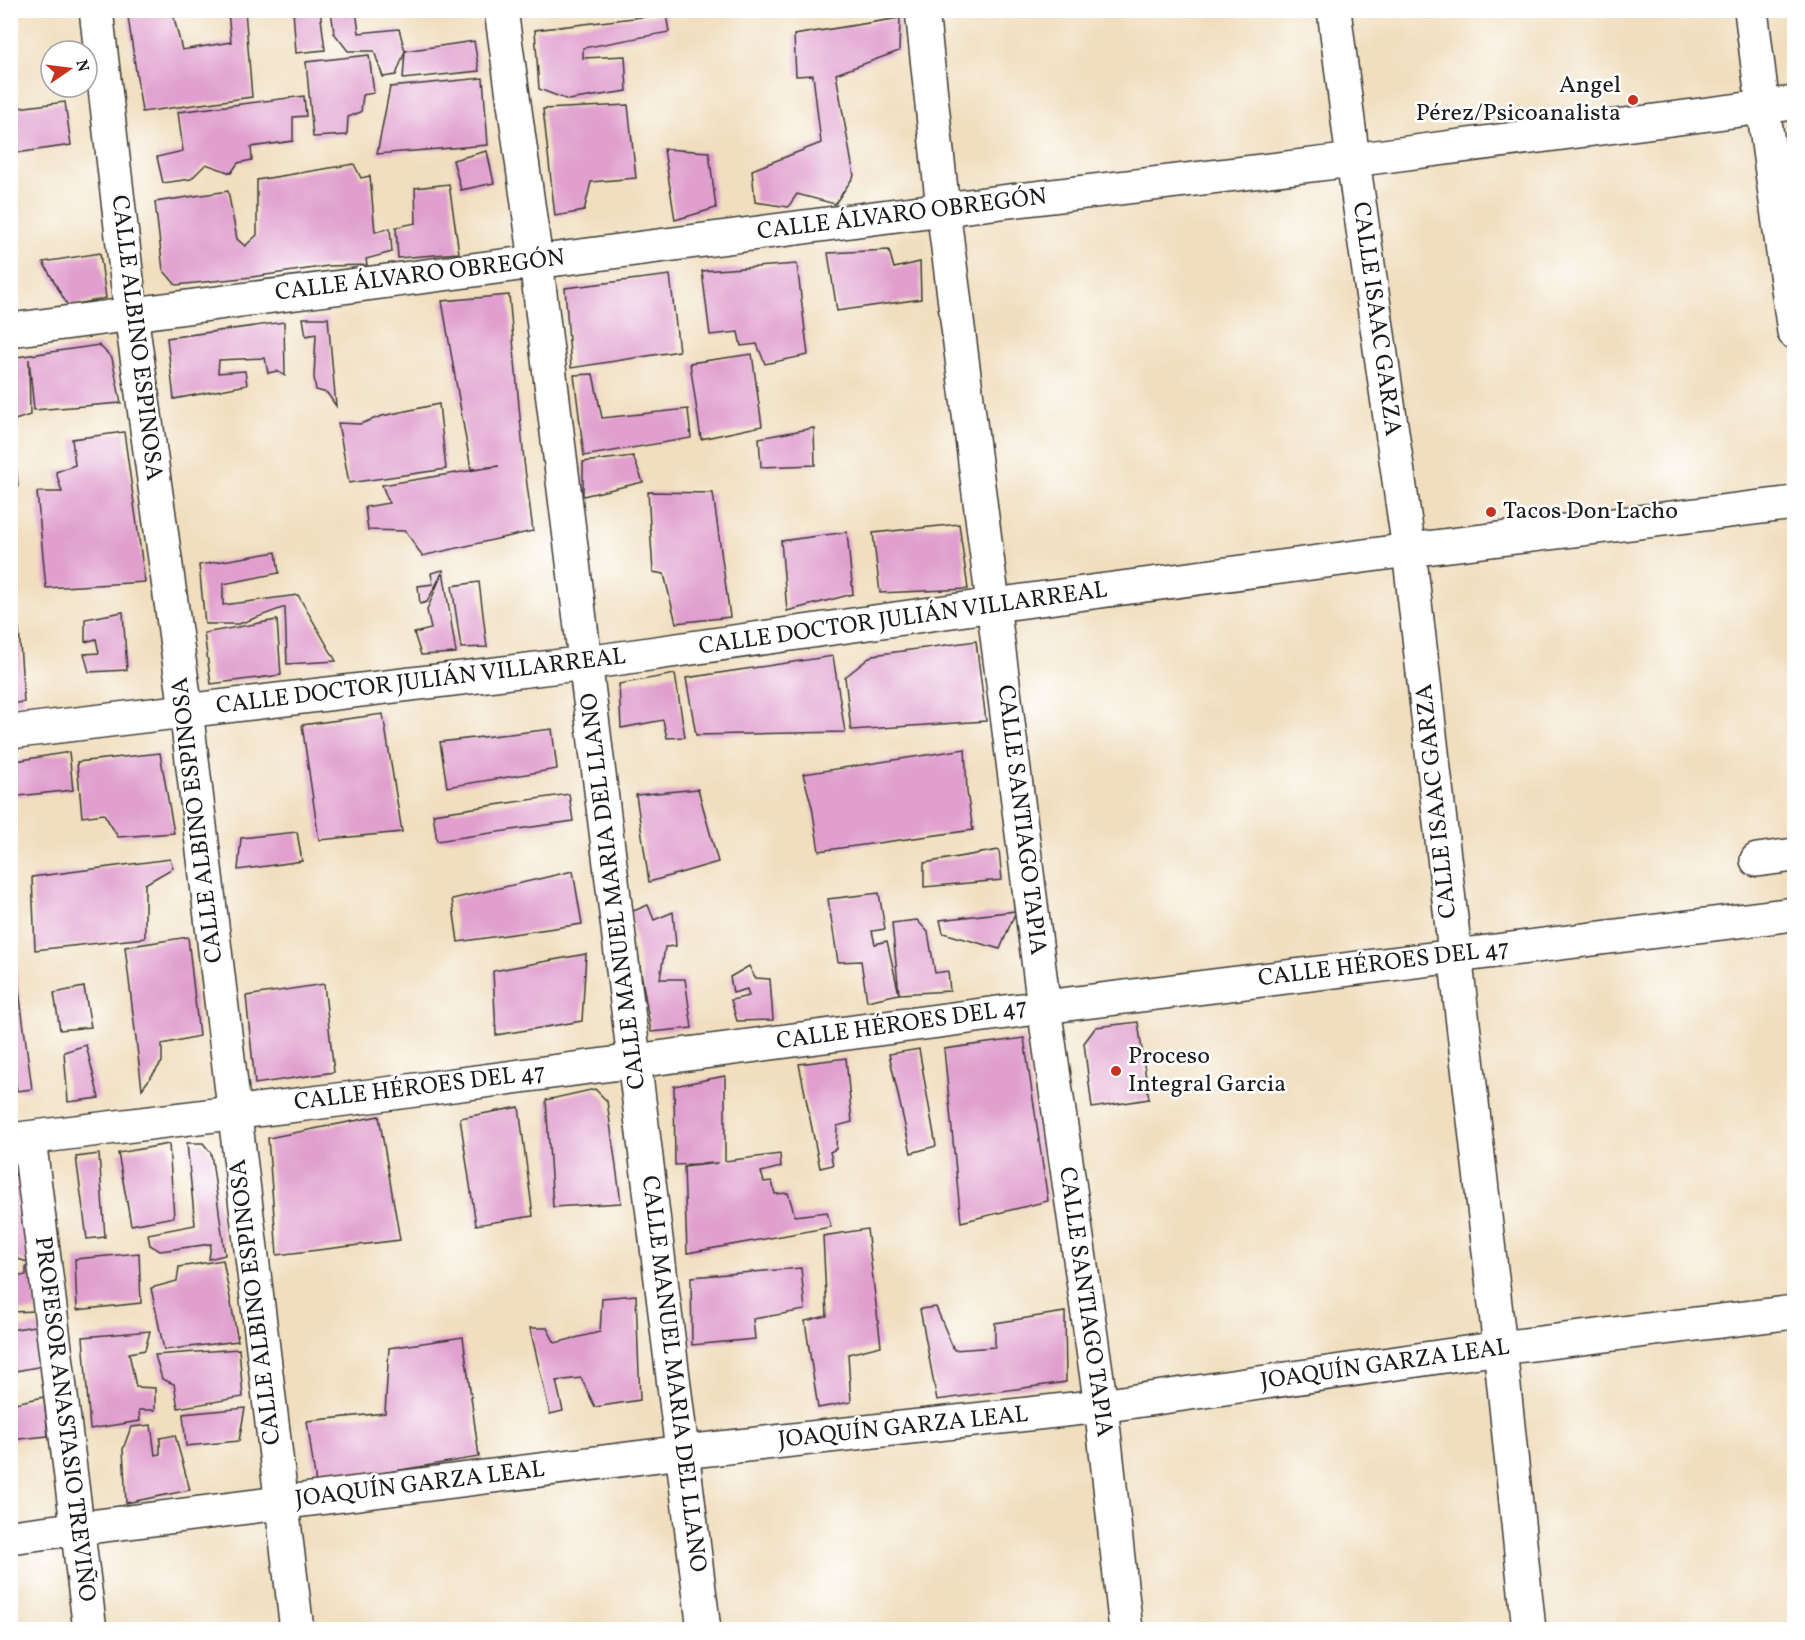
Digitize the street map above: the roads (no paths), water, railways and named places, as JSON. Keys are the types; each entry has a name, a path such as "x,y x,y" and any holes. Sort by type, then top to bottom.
{"street":[{"name":"CALLE ALBINO ESPINOSA","path":"96,10 131,314 186,710 297,1629"},
{"name":"CALLE MANUEL MARIA DEL LLANO","path":"501,10 536,261 705,1629"},
{"name":"CALLE SANTIAGO TAPIA","path":"922,10 943,209 1044,1006 1101,1406 1126,1629"},
{"name":"CALLE ISAAC GARZA","path":"1334,10 1353,160 1409,550 1500,1348 1529,1629"},
{"path":"1751,10 1779,105 1794,332"},
{"name":"CALLE ÁLVARO OBREGÓN","path":"10,330 943,209 1353,160 1779,105"},
{"name":"CALLE DOCTOR JULIÁN VILLARREAL","path":"10,732 586,663 994,605 1409,550 1794,503"},
{"path":"1757,860 1794,855"},
{"name":"CALLE HÉROES DEL 47","path":"20,1139 1044,1006 1794,914"},
{"name":"PROFESOR ANASTASIO TREVIÑO","path":"20,1139 78,1528 90,1629"},
{"name":"JOAQUÍN GARZA LEAL","path":"10,1537 683,1452 1101,1406 1500,1348 1794,1312"}],"place":[{"name":"Angel Pérez/Psicoanalista","path":"1633,100"},
{"name":"Tacos Don Lacho","path":"1491,512"},
{"name":"Proceso Integral Garcia","path":"1116,1071"}]}
